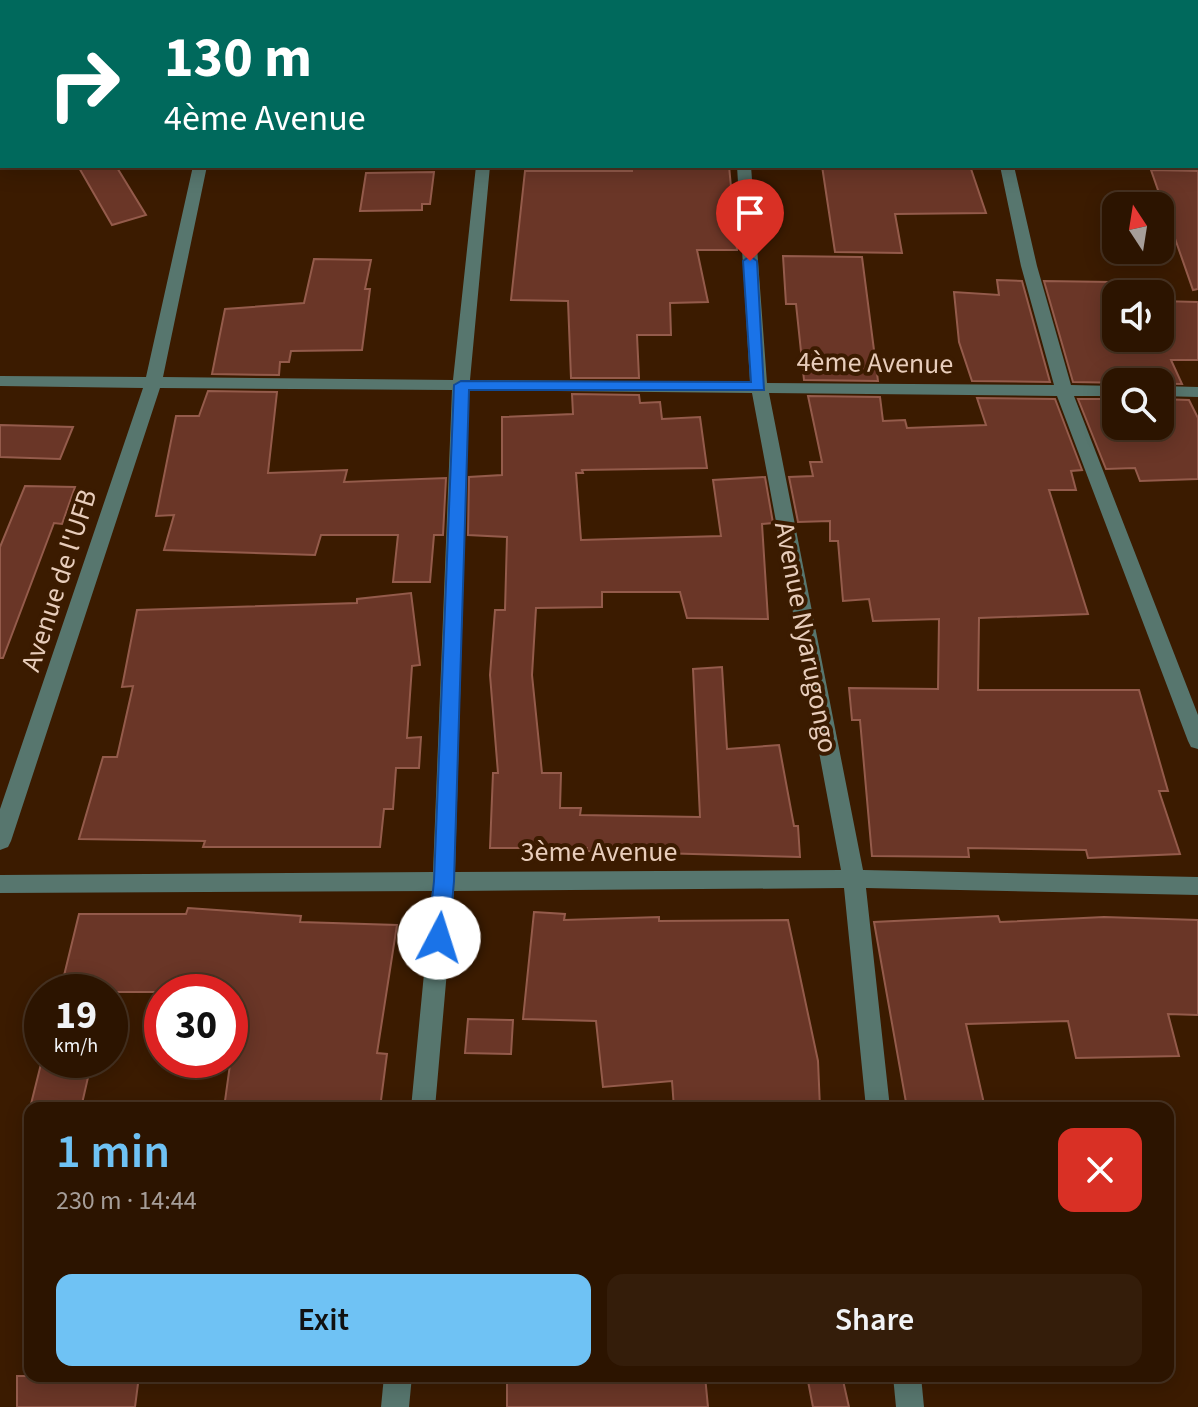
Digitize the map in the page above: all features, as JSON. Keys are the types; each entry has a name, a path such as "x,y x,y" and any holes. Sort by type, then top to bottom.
{"street":[{"name":"Avenue de l'UFB","path":"0,841 153,383 200,168"},
{"path":"424,1102 444,881 461,385 483,168"},
{"name":"Avenue Nyarugongo","path":"744,168 759,387 854,879 877,1102"},
{"path":"1007,168 1029,266 1064,391 1198,741"},
{"name":"4ème Avenue","path":"0,381 1102,391"},
{"path":"1174,391 1198,392"},
{"name":"3ème Avenue","path":"0,884 854,879 1198,886"},
{"path":"395,1407 397,1382"},
{"path":"908,1382 910,1407"}],"building":[{"path":"79,168 117,168 146,215 112,225"},
{"path":"632,168 729,168 737,250 697,250 708,302 670,303 671,335 637,335 639,378 571,378 568,301 511,300 525,171 632,171"},
{"path":"822,168 971,168 986,213 895,214 902,253 835,252"},
{"path":"1151,170 1198,171 1198,289 1193,290 1174,236 1174,192 1159,192"},
{"path":"434,172 430,204 422,204 422,210 360,211 366,173"},
{"path":"783,256 862,257 878,381 804,380 796,304 786,304"},
{"path":"314,259 371,260 365,289 370,289 362,350 291,351 289,362 280,362 279,375 212,374 225,309 304,303"},
{"path":"997,280 1022,281 1050,382 972,381 959,342 954,292 999,295"},
{"path":"1044,281 1102,282 1102,352 1174,352 1174,301 1198,302 1198,360 1171,360 1182,384 1174,384 1174,368 1102,368 1102,383 1073,382"},
{"path":"208,391 277,392 268,473 347,470 344,482 446,478 443,535 434,535 430,582 393,582 398,535 321,535 315,555 164,550 174,515 156,516 176,416 199,416"},
{"path":"572,394 639,395 640,403 660,402 662,419 700,417 707,468 582,470 583,473 576,473 581,540 721,536 713,480 765,477 773,523 762,524 768,619 687,618 680,592 602,592 602,607 536,608 532,675 542,773 561,773 560,808 581,808 580,815 700,817 693,669 722,667 727,749 779,745 794,826 798,826 800,857 587,851 587,848 490,848 493,773 498,773 490,675 495,610 505,610 507,537 468,535 469,477 502,475 502,417 573,414"},
{"path":"808,396 880,397 883,421 905,420 907,428 986,425 977,398 1055,399 1082,470 1071,471 1076,490 1049,490 1088,614 979,618 978,690 1139,690 1168,791 1159,791 1180,854 1088,858 1086,850 968,848 969,857 872,856 860,720 852,720 849,688 938,689 939,619 873,621 869,599 843,601 838,541 830,541 830,521 798,522 789,477 813,476 810,462 822,462"},
{"path":"1078,399 1102,399 1102,440 1174,440 1174,399 1189,400 1198,418 1198,479 1140,481 1135,468 1106,469"},
{"path":"0,425 73,427 60,459 0,457"},
{"path":"25,486 75,487 62,524 54,523 3,658 0,658 0,547"},
{"path":"411,593 420,665 412,666 407,738 421,737 419,768 396,768 393,809 384,809 380,847 203,847 205,841 79,839 103,757 117,757 133,686 122,687 137,610 357,603 357,599"},
{"path":"188,908 301,916 300,922 397,925 377,1053 387,1054 381,1102 225,1102 228,1078 248,1078 248,974 144,974 144,992 128,992 128,974 64,974 79,914 186,914"},
{"path":"534,912 565,914 564,920 659,917 659,921 788,920 818,1061 820,1102 674,1102 672,1081 603,1087 596,1021 523,1019"},
{"path":"998,916 1000,922 1104,917 1198,920 1198,1015 1168,1014 1179,1056 1076,1058 1068,1021 966,1024 984,1102 906,1102 874,922"},
{"path":"468,1019 513,1020 511,1054 465,1053"},
{"path":"38,1078 88,1078 82,1102 32,1102"},
{"path":"17,1376 24,1376 24,1382 138,1382 135,1407 17,1407"},
{"path":"507,1382 706,1382 708,1407 507,1407"},
{"path":"808,1382 843,1382 849,1407 813,1407"}],"route":[{"path":"439,938 444,881 461,385 759,387 750,261"}]}
